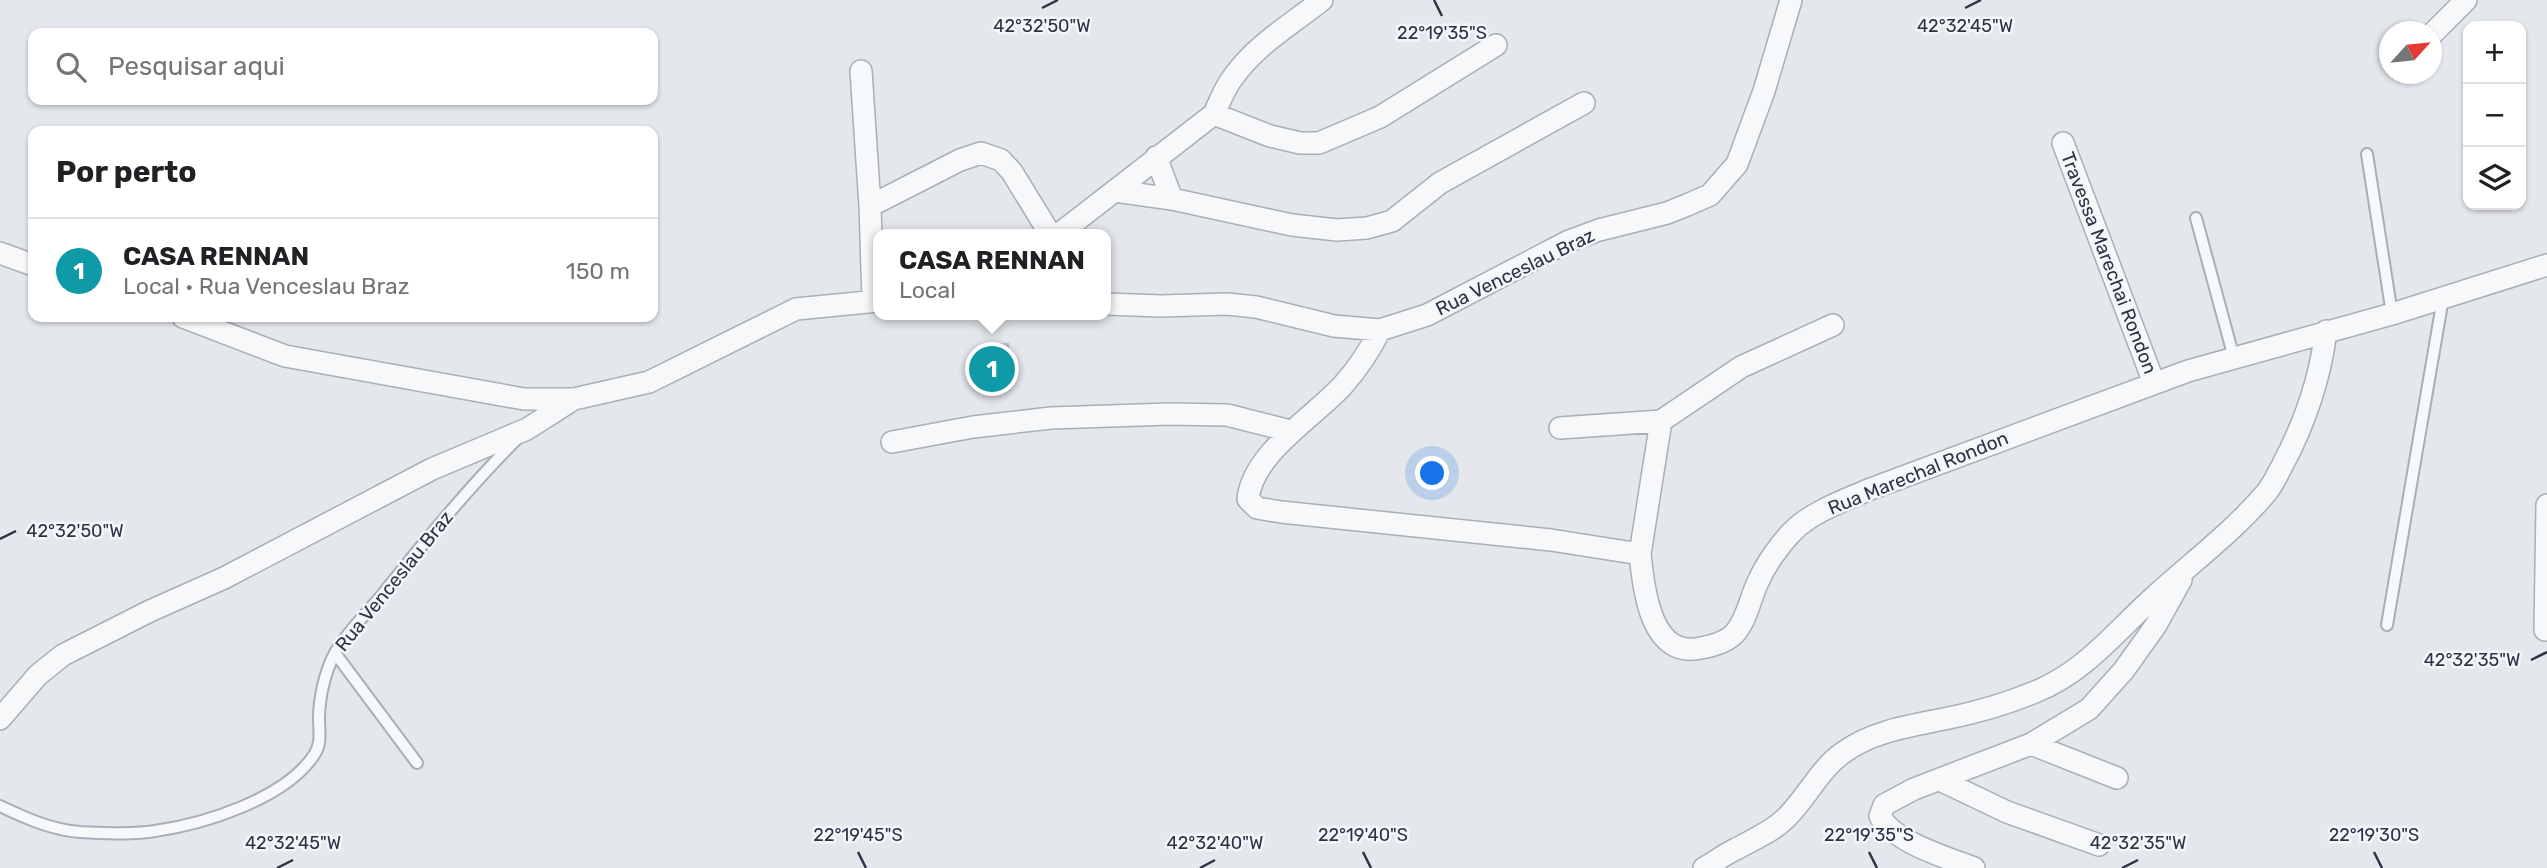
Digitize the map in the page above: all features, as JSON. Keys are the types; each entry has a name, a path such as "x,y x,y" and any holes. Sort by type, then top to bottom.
{"street":[{"path":"1066,229 1214,114 1226,88 1242,66 1280,31 1322,0"},
{"name":"Rua Venceslau Braz","path":"1111,304 1227,304 1256,307 1334,326 1380,330 1427,315 1569,241 1599,230 1667,214 1710,195 1737,164 1744,148 1791,0"},
{"path":"2442,23 2466,0"},
{"path":"1214,114 1270,136 1319,144 1380,117 1496,45"},
{"path":"861,71 873,254"},
{"path":"1115,191 1172,199 1292,225 1336,230 1367,228 1392,221 1440,183 1584,103"},
{"name":"Travessa Marechai Rondon","path":"2063,143 2154,383"},
{"path":"870,206 960,160 981,153 1001,160 1012,172 1047,229"},
{"path":"1156,157 1172,199"},
{"path":"0,253 28,263"},
{"name":"Rua Marechal Rondon","path":"1661,421 1640,554 1648,607 1658,629 1671,645 1692,650 1713,646 1734,635 1747,614 1759,579 1793,530 1820,513 1904,476 2154,383 2392,314 2547,265"},
{"name":"Rua Venceslau Braz","path":"196,322 285,356 524,399 574,400 649,383 796,309 873,301"},
{"path":"1560,428 1661,421 1741,367 1833,325"},
{"path":"1380,330 1367,356 1343,386 1290,431 1250,485 1248,499 1258,508 1551,540 1640,554"},
{"path":"1704,868 1734,849 1766,835 1785,819 1818,776 1844,751 1872,737 1990,708 2037,692 2068,677 2102,650 2152,599 2238,523 2268,491 2310,405 2321,367 2326,331"},
{"name":"Rua Venceslau Braz","path":"0,719 38,675 63,655 150,611 224,578 432,468 527,429 574,400"},
{"path":"892,442 974,427 1051,418 1169,414 1227,415 1290,431"},
{"path":"2545,630 2547,505"},
{"path":"1974,868 1899,836 1880,816 1884,805 2031,744 2089,709 2124,670 2156,625 2189,566"},
{"path":"2031,744 2117,778"},
{"path":"1940,780 2007,812 2099,845"}],"lane":[{"path":"2367,154 2392,314"},
{"path":"2196,218 2234,358"},
{"path":"2387,625 2443,298"},
{"name":"Rua Venceslau Braz","path":"0,806 33,822 78,832 153,832 211,817 253,802 283,785 316,753 321,737 319,719 322,689 335,653 474,482 527,429"},
{"path":"335,653 417,763"}],"building":[{"path":"1009,343 1010,385 976,386 975,352 985,352 985,344"}],"place":[{"name":"CASA RENNAN","path":"992,369"}]}
